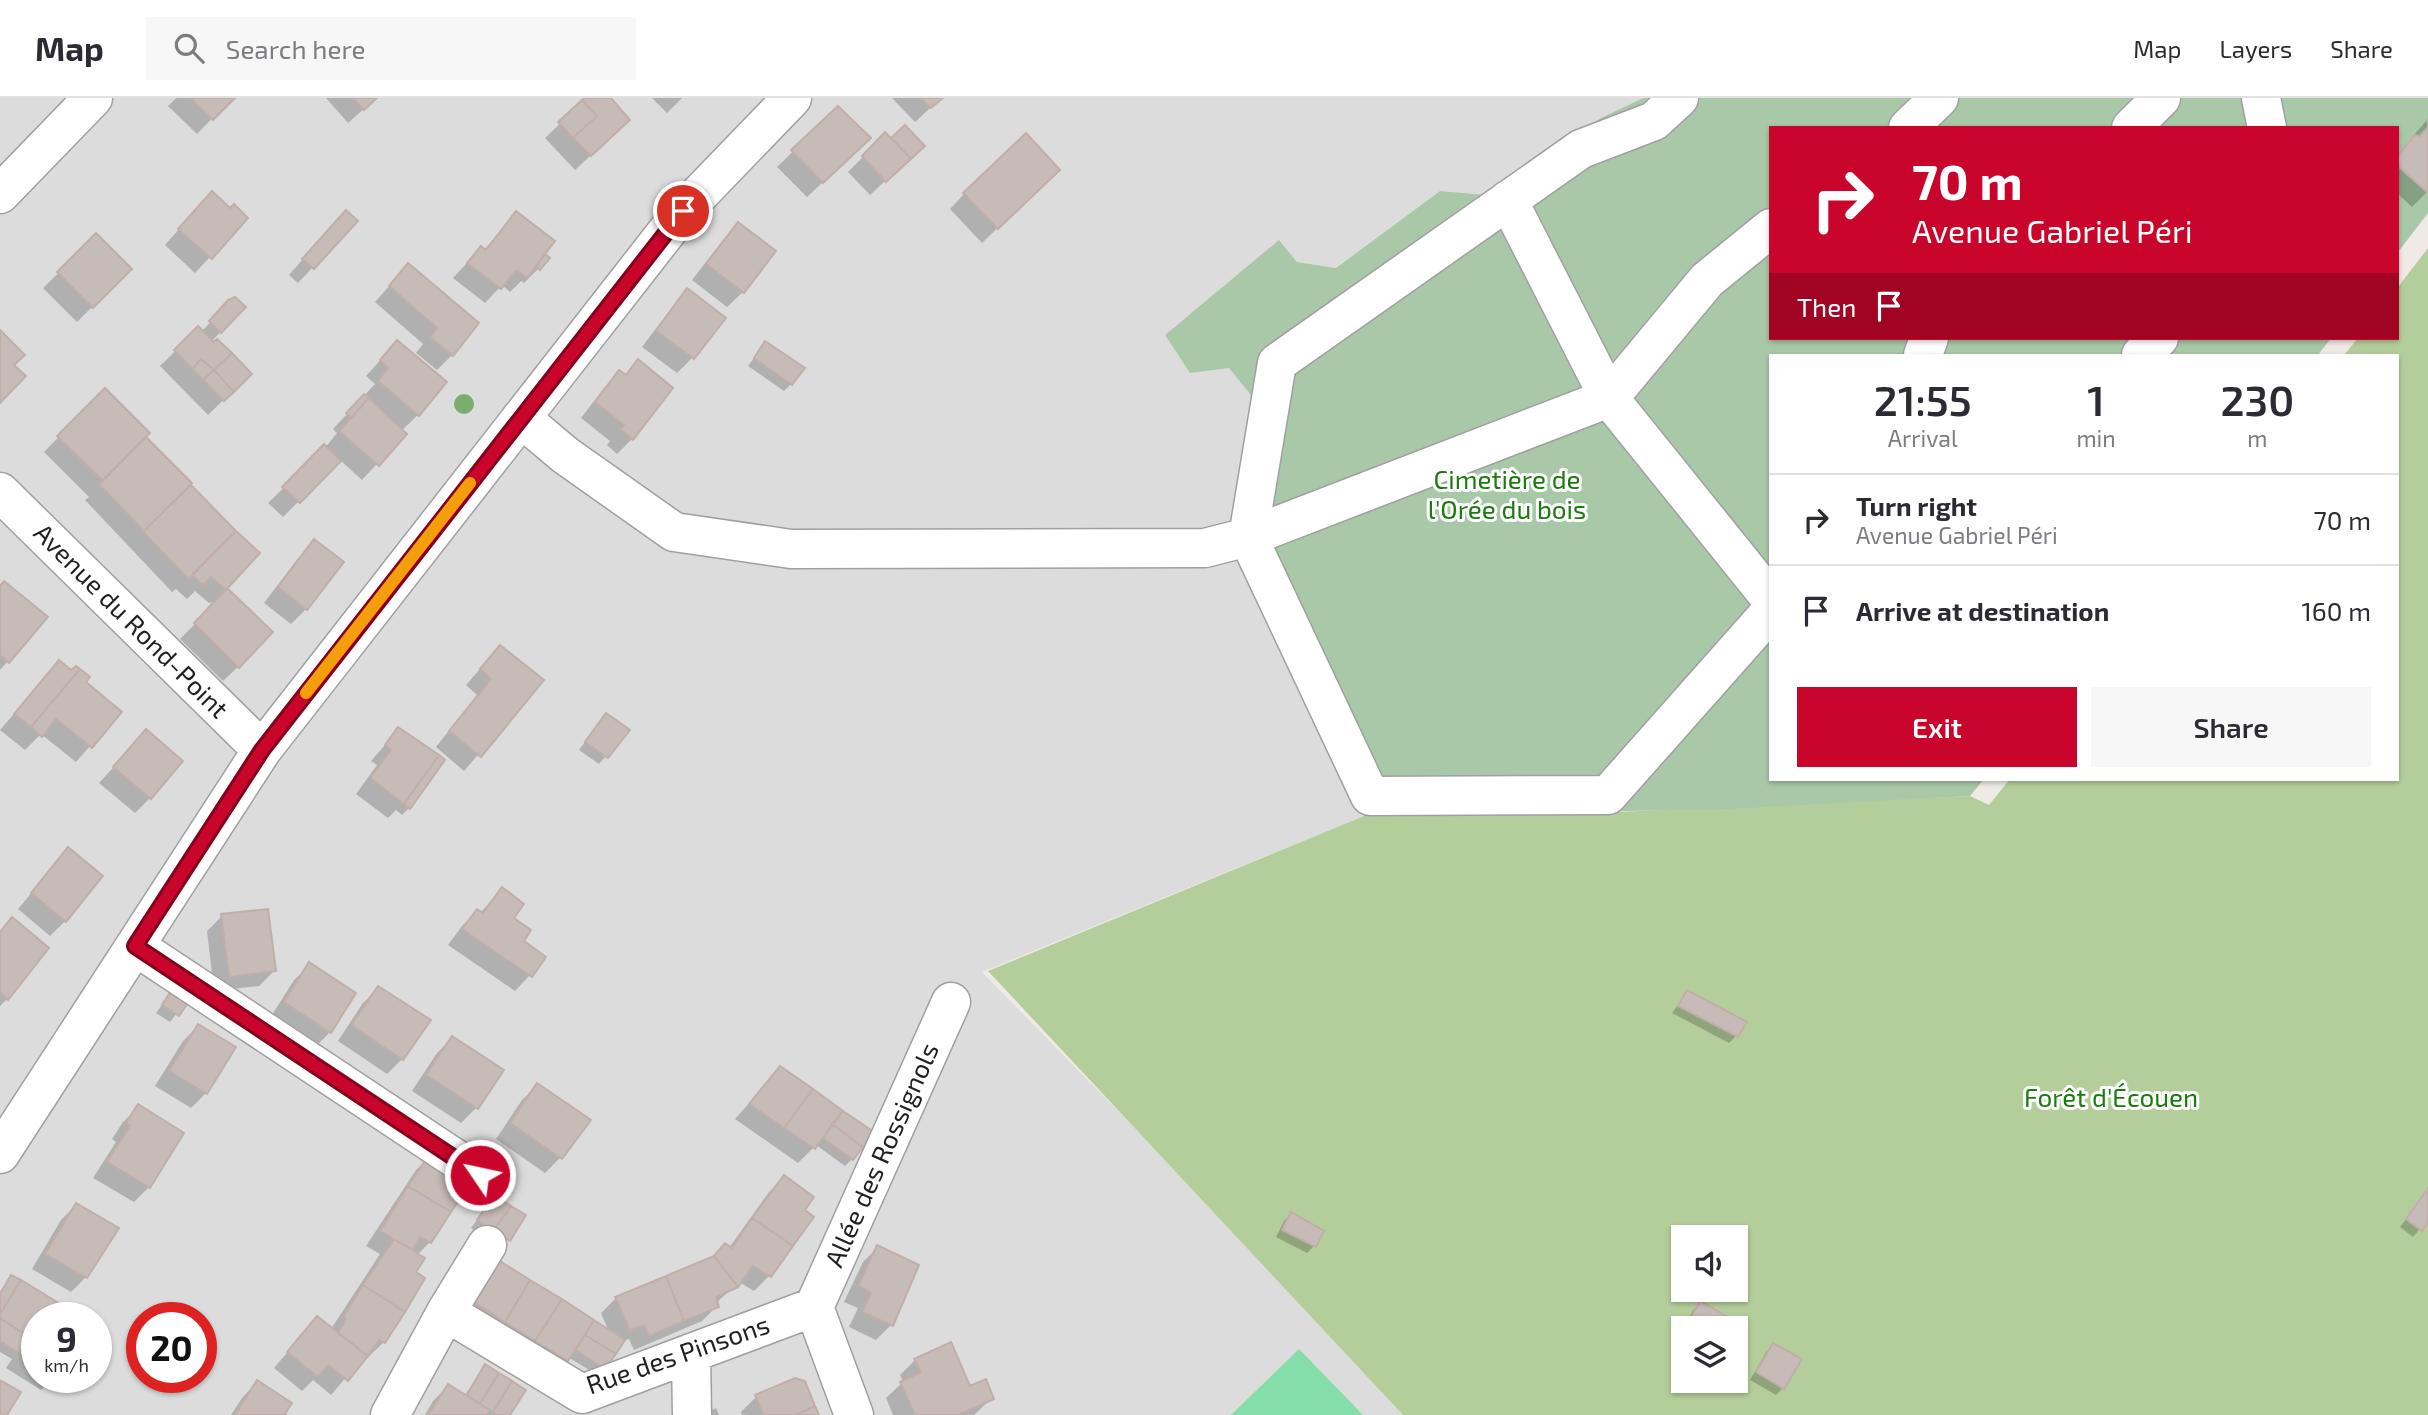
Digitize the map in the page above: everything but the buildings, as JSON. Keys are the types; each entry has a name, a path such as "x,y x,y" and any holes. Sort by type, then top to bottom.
{"street":[{"path":"0,194 93,98"},
{"path":"0,1154 262,750 683,211 792,98"},
{"path":"1679,98 1654,121 1581,149 1277,363 1248,537 1370,796 1608,794 1769,613"},
{"path":"1910,126 1938,98"},
{"path":"2133,126 2161,98"},
{"path":"2261,98 2267,126"},
{"path":"1508,200 1609,398 1769,597"},
{"path":"521,418 565,454 674,532 791,549 1205,548 1248,537 1609,398 1707,280 1769,231"},
{"path":"2142,354 2156,340"},
{"name":"Avenue du Rond-Point","path":"0,492 262,750"},
{"path":"135,946 480,1175"},
{"name":"Allée des Rossignols","path":"814,1307 951,1002"},
{"path":"390,1415 446,1312 487,1245"},
{"path":"814,1307 854,1415"},
{"name":"Rue des Pinsons","path":"446,1312 582,1394 814,1307"},
{"path":"691,1353 692,1415"}],"shaded area":[{"path":"0,98 1643,98 1601,118 1487,195 1440,191 1336,268 1297,262 1279,241 1165,335 1190,373 1229,367 1255,400 1233,528 1364,816 982,972 1166,1160 1403,1415 0,1415"}],"green space":[{"name":"Cimetière de l'Orée du bois","path":"1643,98 2428,98 2428,213 2399,251 2399,126 1769,126 1769,340 2329,340 2319,354 1769,354 1769,781 1982,781 1970,796 1728,809 1364,816 1291,666 1233,528 1255,400 1229,368 1190,373 1165,335 1279,240 1297,262 1336,268 1440,191 1487,195 1601,118"},
{"name":"Forêt d'Écouen","path":"2428,248 2428,1415 1403,1415 988,971 1364,816 1617,812 1970,796 1989,805 2008,781 2399,781 2399,354 2345,354 2356,340 2399,340 2399,286"},
{"path":"1299,1349 1363,1415 1231,1415"}],"slow traffic":[{"path":"306,693 470,483"}],"route":[{"path":"480,1175 135,946 262,750 683,211"}]}
